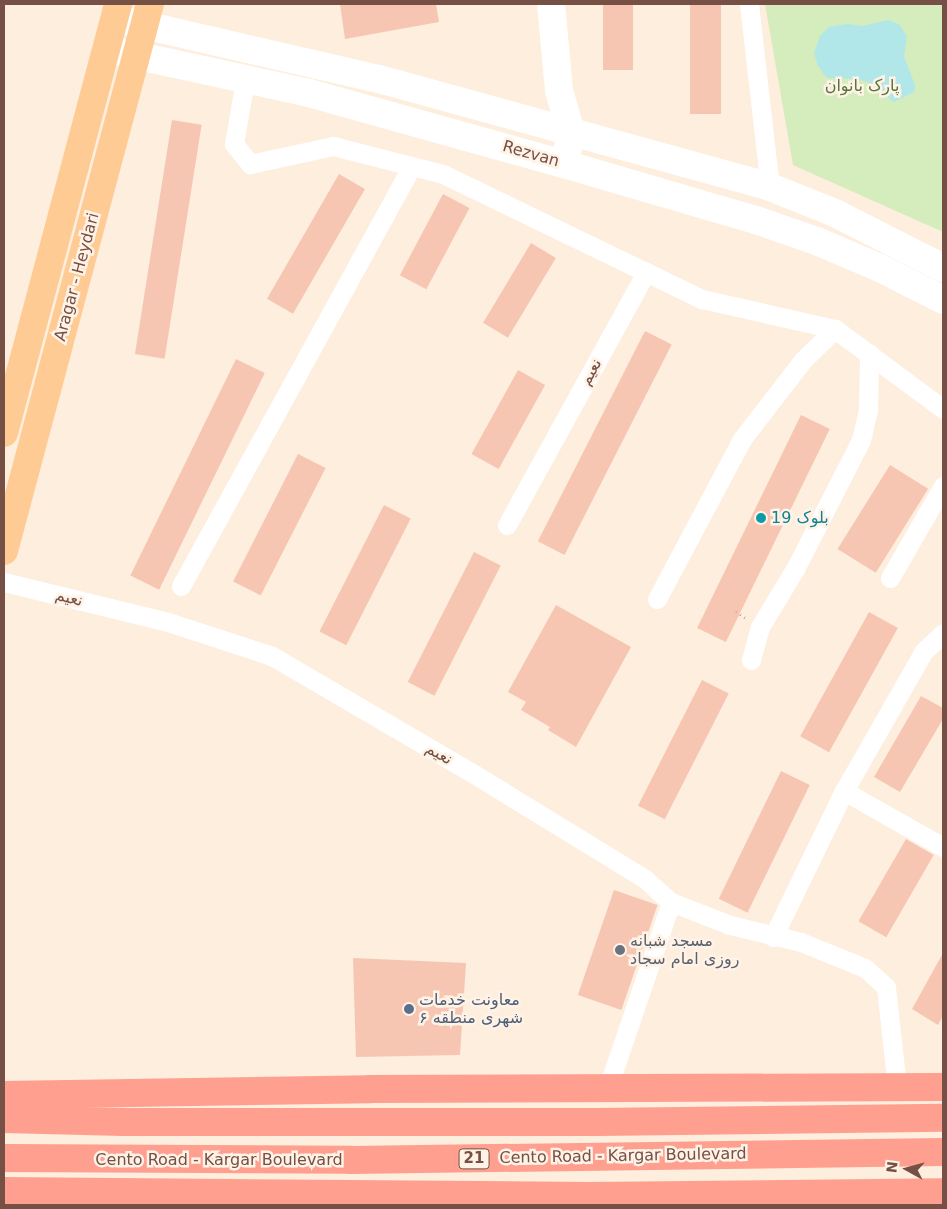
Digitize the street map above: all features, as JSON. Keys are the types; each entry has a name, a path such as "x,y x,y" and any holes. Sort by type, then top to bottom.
{"highway":[{"path":"4,1095 370,1089 943,1086"},
{"name":"Cento Road - Kargar Boulevard","path":"4,1119 172,1122 943,1118"},
{"name":"Cento Road - Kargar Boulevard","path":"4,1158 350,1160 943,1152"},
{"path":"4,1191 589,1196 943,1192"}],"main road":[{"path":"552,4 559,90 571,132 564,164"},
{"name":"Rezvan","path":"116,11 147,15 770,187 835,213 943,268"},
{"name":"Aragar - Heydari","path":"4,433 116,11"},
{"name":"Aragar - Heydari","path":"4,551 147,15"},
{"name":"Rezvan","path":"106,49 309,93 756,220 819,242 880,268 943,300"}],"street":[{"path":"749,4 770,187"},
{"path":"244,80 234,144 250,164 333,146 443,174 702,299 835,329 943,409"},
{"path":"181,586 412,166"},
{"name":"نعیم","path":"507,525 646,272"},
{"path":"657,599 742,439 803,360 835,329"},
{"path":"751,660 760,627 795,569 860,440 868,410 869,353"},
{"path":"890,578 943,486"},
{"name":"نعیم","path":"4,582 168,622 272,656 474,774 636,872 671,902 730,925 773,937 801,942 865,968 886,987 897,1087"},
{"path":"773,937 844,791 924,652 943,633"},
{"path":"844,791 943,847"},
{"path":"608,1087 671,902"}],"green space":[{"name":"پارک بانوان","path":"765,4 943,4 943,232 793,165"}],"water":[{"path":"888,20 900,25 907,37 904,56 915,85 914,92 894,102 890,100 882,89 868,82 857,79 827,78 818,66 814,53 820,36 829,27 847,24 863,26"}],"building":[{"path":"340,4 436,4 439,22 345,39"},
{"path":"603,4 633,4 633,70 603,70"},
{"path":"690,4 721,4 721,114 690,114"},
{"path":"172,120 202,125 165,359 135,354"},
{"path":"339,174 365,189 293,314 267,299"},
{"path":"443,194 469,208 426,289 400,275"},
{"path":"531,243 556,258 508,338 483,323"},
{"path":"645,331 672,345 565,555 538,541"},
{"path":"236,359 265,373 159,590 130,576"},
{"path":"518,370 545,385 499,469 471,454"},
{"name":"بلوک 19","path":"801,415 830,429 726,642 697,628"},
{"path":"298,454 326,468 261,595 233,581"},
{"path":"890,465 928,489 876,573 838,549"},
{"path":"384,505 411,519 346,645 320,632"},
{"path":"474,552 501,566 434,696 408,682"},
{"path":"556,605 631,647 576,747 548,730 550,727 521,710 526,702 508,692"},
{"path":"869,612 898,628 829,752 800,736"},
{"path":"702,680 729,694 665,819 638,806"},
{"path":"921,696 943,708 943,719 900,792 874,777"},
{"path":"781,771 810,785 748,913 719,899"},
{"path":"906,839 934,855 886,937 858,921"},
{"name":"مسجد شبانه روزی امام سجاد","path":"614,890 657,905 621,1010 578,995"},
{"path":"943,953 943,1016 938,1025 912,1009"},
{"name":"معاونت خدمات شهری منطقه ۶","path":"353,958 466,963 460,1055 356,1057"}],"place":[{"name":"بلوک 19","path":"761,518"},
{"name":"مسجد شبانه روزی امام سجاد","path":"620,950"},
{"name":"معاونت خدمات شهری منطقه ۶","path":"409,1009"}]}
